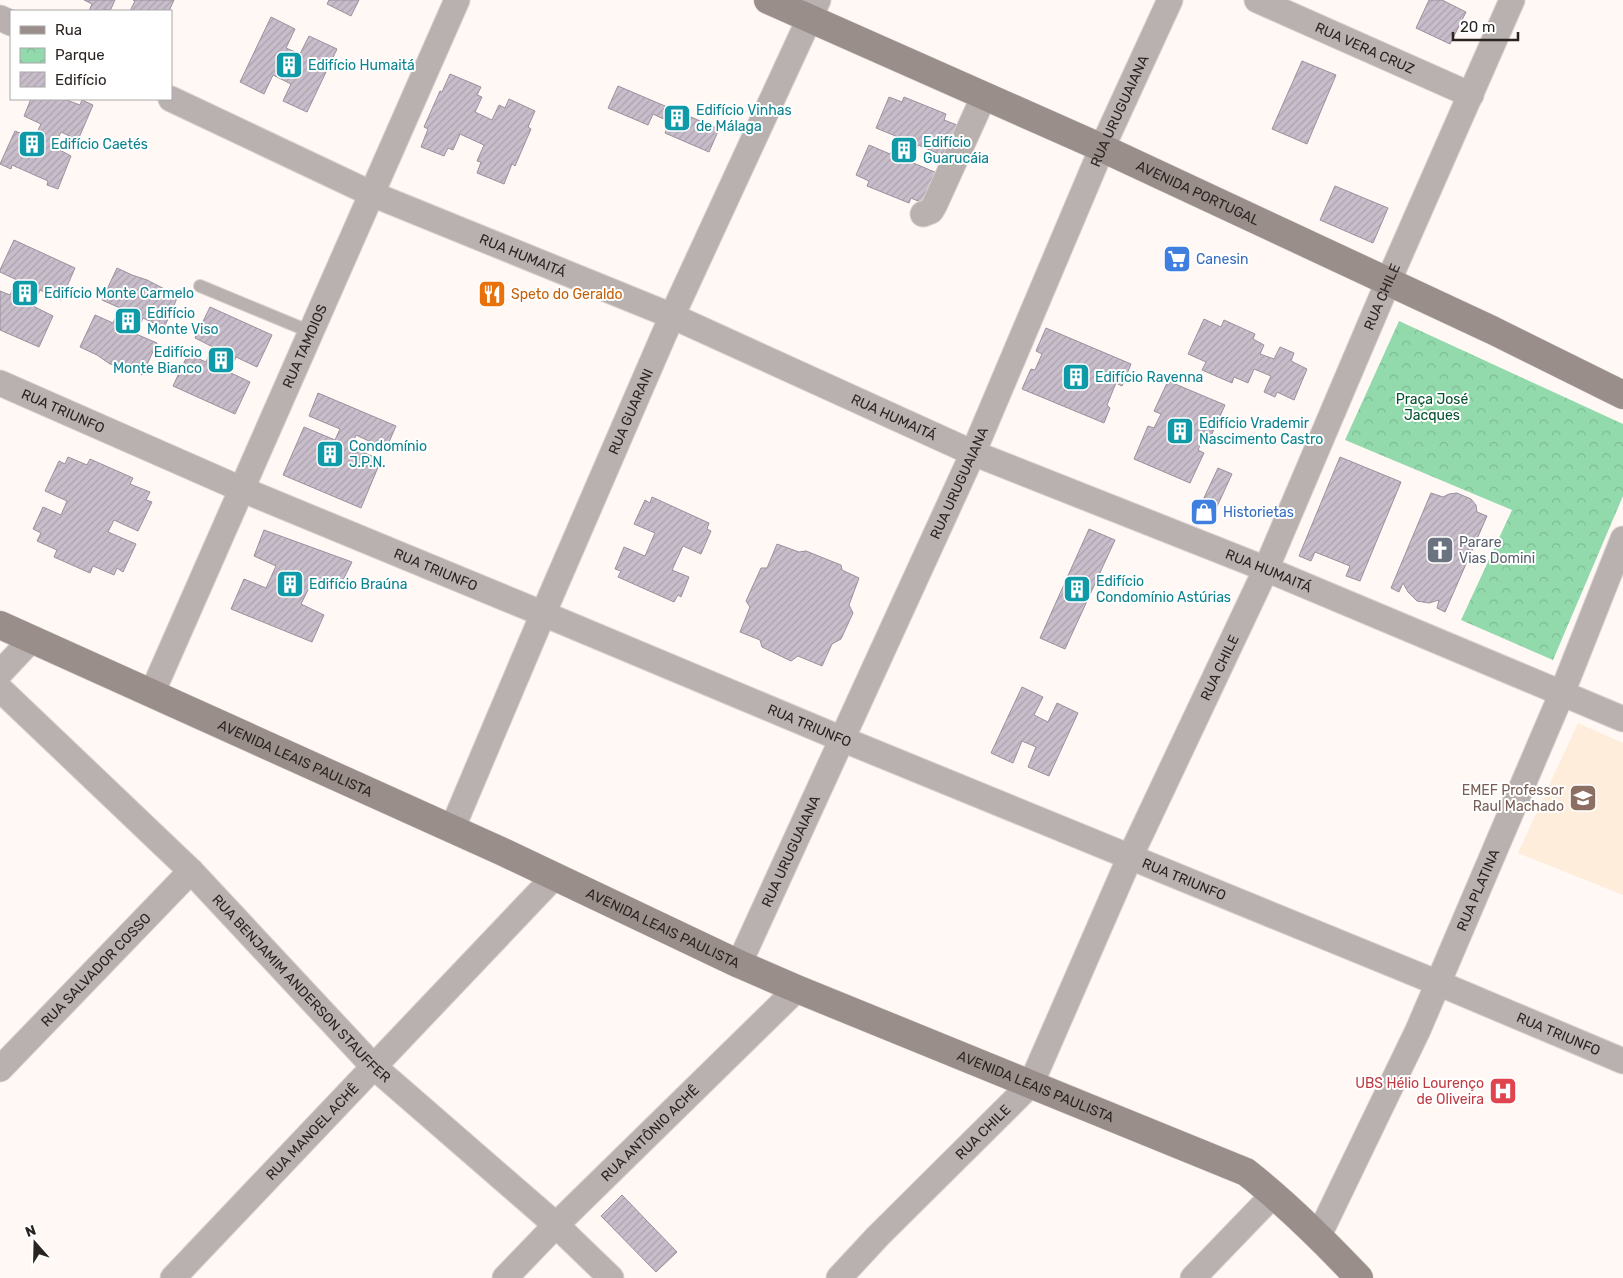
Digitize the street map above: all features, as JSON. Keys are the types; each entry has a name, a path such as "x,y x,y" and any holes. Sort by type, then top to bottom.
{"street":[{"name":"RUA TAMOIOS","path":"152,693 457,0"},
{"name":"AVENIDA PORTUGAL","path":"768,0 813,9 984,96 1102,148 1492,330 1623,395"},
{"name":"RUA URUGUAIANA","path":"740,964 973,453 1102,148 1170,0"},
{"name":"RUA VERA CRUZ","path":"1257,0 1471,95"},
{"name":"RUA CHILE","path":"839,1278 878,1236 1031,1084 1130,857 1266,569 1388,282 1512,0"},
{"name":"RUA GUARANI","path":"452,829 672,316 813,9"},
{"path":"923,214 931,211 935,204 984,96"},
{"name":"RUA HUMAITÁ","path":"172,99 372,194 672,316 973,453 1266,569 1623,719"},
{"name":"RUA TRIUNFO","path":"0,383 241,490 1623,1061"},
{"name":"RUA PLATINA","path":"1319,1235 1418,1030 1562,692 1623,539"},
{"name":"AVENIDA LEAIS PAULISTA","path":"0,625 555,876 740,964 1246,1172 1274,1194 1319,1235 1359,1278"},
{"path":"0,673 32,639"},
{"name":"RUA BENJAMIM ANDERSON STAUFFER","path":"0,689 191,872 373,1066 556,1226 611,1278"},
{"name":"RUA SALVADOR COSSO","path":"0,1069 191,872"},
{"name":"RUA MANOEL ACHÊ","path":"173,1278 555,876"},
{"name":"RUA ANTÔNIO ACHÊ","path":"505,1278 797,989"},
{"path":"1193,1278 1274,1194"}],"lane":[{"path":"200,286 311,332"}],"shaded area":[{"name":"EMEF Professor Raul Machado","path":"1578,723 1623,743 1623,895 1518,853"}],"green space":[{"name":"Praça José Jacques","path":"1399,321 1623,424 1623,496 1553,660 1461,620 1512,510 1345,440"}],"building":[{"path":"84,0 115,0 110,10 89,10 92,4"},
{"path":"133,0 174,0 169,10 130,10 135,1"},
{"path":"329,0 359,0 351,16 327,4"},
{"path":"1429,0 1442,0 1466,12 1450,44 1416,28"},
{"name":"Edifício Humaitá","path":"271,17 295,29 286,48 300,54 309,36 337,49 307,112 283,101 291,84 273,75 264,94 240,82"},
{"path":"1302,61 1336,75 1307,144 1272,129"},
{"path":"450,74 481,87 477,95 482,97 475,112 492,120 499,105 505,108 509,99 535,111 528,127 531,129 515,166 512,164 504,184 477,173 481,162 477,161 484,145 460,134 453,150 448,148 444,156 421,147 428,129 424,127"},
{"name":"Edifício Vinhas de Málaga","path":"618,86 719,129 709,152 665,133 670,122 653,114 648,125 608,108"},
{"name":"Edifício Guarucáia","path":"889,97 902,102 904,97 946,114 944,120 957,125 944,156 918,145 911,162 937,173 925,204 911,198 909,203 867,186 869,181 856,175 869,145 890,154 898,137 876,128"},
{"name":"Edifício Caetés","path":"31,100 67,100 80,105 82,100 93,105 78,140 61,132 54,147 71,156 58,189 47,185 48,181 12,165 11,169 0,164 15,131 34,139 41,124 24,116"},
{"path":"1335,186 1388,208 1373,243 1320,220"},
{"name":"Edifício Monte Carmelo","path":"14,240 75,268 61,300 40,290 33,306 53,316 39,347 0,330 0,291 10,295 17,280 0,272 0,270"},
{"name":"Edifício Monte Viso","path":"117,268 147,280 178,296 164,328 143,318 136,334 157,343 142,375 124,367 110,364 80,347 95,315 113,323 120,308 102,300"},
{"name":"Edifício Monte Bianco","path":"210,307 272,335 257,367 236,357 229,372 250,382 235,414 173,386 188,354 206,362 213,347 195,338"},
{"path":"1204,319 1221,327 1224,320 1255,334 1253,339 1264,345 1260,354 1274,359 1280,347 1294,353 1291,361 1307,369 1294,400 1277,392 1275,397 1264,392 1271,376 1254,369 1248,383 1234,377 1232,383 1202,370 1206,362 1188,354"},
{"name":"Edifício Ravenna","path":"1046,328 1131,364 1122,386 1116,383 1107,405 1110,408 1104,423 1022,389 1031,369 1035,370 1042,354 1036,351"},
{"name":"Edifício Vrademir Nascimento Castro","path":"1168,381 1225,405 1211,436 1205,433 1198,450 1204,453 1190,483 1134,459 1148,426 1154,428 1161,414 1154,411"},
{"name":"Condomínio J.P.N.","path":"318,393 396,426 386,449 356,435 351,447 381,460 361,508 283,475 304,427 335,440 340,429 309,416"},
{"path":"68,457 87,465 90,459 133,478 130,484 150,492 146,500 152,502 138,531 114,520 108,532 136,544 123,572 117,568 114,575 93,566 90,573 54,557 57,550 37,541 41,533 33,529 43,507 61,515 67,501 45,491 59,461 65,464"},
{"path":"1340,457 1401,482 1360,581 1346,576 1350,566 1315,552 1311,561 1299,556"},
{"path":"1218,468 1232,474 1209,524 1195,517"},
{"name":"Parare Vias Domini","path":"1431,493 1443,497 1457,493 1471,499 1476,505 1477,512 1487,516 1445,612 1437,608 1439,600 1429,603 1417,601 1408,592 1403,583 1399,592 1391,588"},
{"path":"652,497 709,523 707,529 711,531 701,554 683,546 672,570 689,577 681,597 678,595 674,602 618,577 621,571 615,569 624,547 645,556 655,533 634,524 645,500 650,503"},
{"name":"Edifício Condomínio Astúrias","path":"1089,529 1115,540 1065,649 1040,638"},
{"name":"Edifício Braúna","path":"264,530 352,562 339,588 314,578 301,604 324,615 312,642 231,609 244,579 266,588 276,566 254,556"},
{"path":"777,544 799,552 806,551 841,565 842,570 859,578 849,605 853,613 841,639 832,644 822,666 798,656 791,661 762,647 760,640 740,632 750,607 746,601 761,568 767,568"},
{"path":"1022,687 1043,697 1034,715 1048,722 1057,703 1078,713 1049,776 1028,767 1036,747 1022,741 1013,763 991,753"},
{"path":"622,1195 677,1252 656,1272 601,1216"}],"place":[{"name":"Edifício Humaitá","path":"289,65"},
{"name":"Edifício Vinhas de Málaga","path":"677,118"},
{"name":"Edifício Caetés","path":"32,144"},
{"name":"Edifício Guarucáia","path":"904,150"},
{"name":"Canesin","path":"1177,259"},
{"name":"Edifício Monte Carmelo","path":"25,293"},
{"name":"Speto do Geraldo","path":"492,294"},
{"name":"Edifício Monte Viso","path":"128,321"},
{"name":"Edifício Monte Bianco","path":"221,360"},
{"name":"Edifício Ravenna","path":"1076,377"},
{"name":"Edifício Vrademir Nascimento Castro","path":"1180,431"},
{"name":"Condomínio J.P.N.","path":"330,454"},
{"name":"Historietas","path":"1204,512"},
{"name":"Parare Vias Domini","path":"1440,550"},
{"name":"Edifício Braúna","path":"290,584"},
{"name":"Edifício Condomínio Astúrias","path":"1077,589"},
{"name":"EMEF Professor Raul Machado","path":"1583,798"},
{"name":"UBS Hélio Lourenço de Oliveira","path":"1503,1091"}]}
